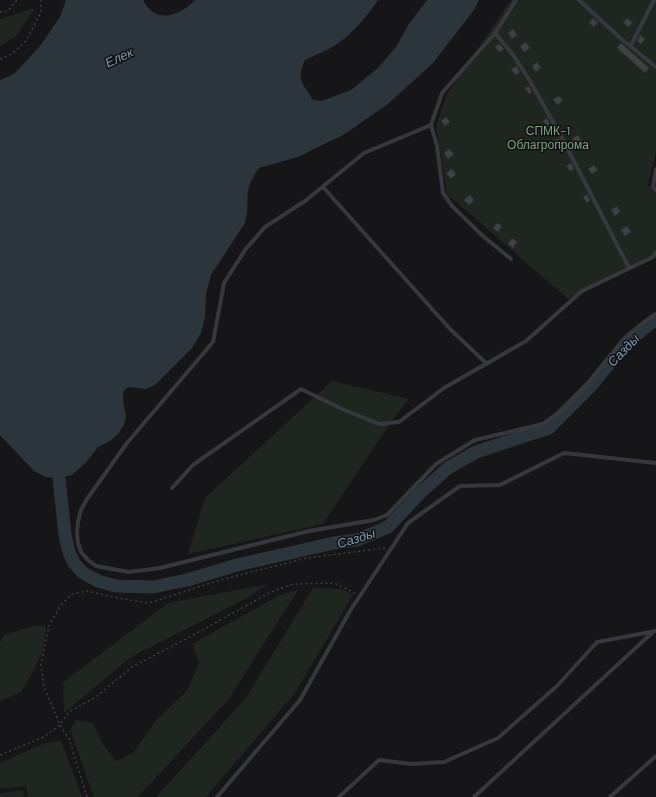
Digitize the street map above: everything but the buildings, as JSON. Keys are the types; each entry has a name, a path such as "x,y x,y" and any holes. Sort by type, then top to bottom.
{"lane":[{"path":"511,259 484,238 452,206 443,193 437,146 431,125 442,93 495,33 516,0"},
{"path":"579,0 619,37 631,45 656,67"},
{"path":"631,45 654,0"},
{"path":"495,33 514,56 530,81 562,138 630,268"},
{"path":"431,125 364,153 305,201 265,227 245,250 224,283 213,342 127,443 87,499 81,510 77,532 78,544 81,552 88,560 96,566 129,572 160,568 309,530 374,520 387,515 436,464 475,440 543,424 564,409 585,387 628,335 656,314"},
{"path":"656,169 653,188 656,190"},
{"path":"323,187 450,328 487,364"},
{"path":"172,488 193,465 301,389 342,409 379,424 399,422 444,388 526,341 582,290 653,257 656,252"},
{"path":"217,797 300,700 350,611 408,523 460,486 500,485 564,453 656,463"},
{"path":"338,797 379,760 411,764 444,762 498,738 557,686 597,642 655,631"},
{"path":"474,797 655,631"},
{"path":"610,797 656,756"}],"path":[{"path":"0,12 8,11 17,0"},
{"path":"0,59 12,54 26,40 41,12 41,0"},
{"path":"87,797 68,739 60,726 44,687 41,664 49,626 61,605 72,594 87,591 149,603 220,580 307,558 392,548"},
{"path":"0,755 44,737 60,726 69,712 96,697 132,666 271,592 293,584 334,583 360,596"}],"green space":[{"name":"СПМК-1 Облагропрома","path":"511,0 656,0 656,152 648,185 656,191 656,249 652,256 568,299 447,194 436,126 447,94"},
{"path":"35,8 16,36 0,46 0,19"},
{"path":"332,381 409,399 393,419 323,524 188,554 205,498"},
{"path":"268,584 247,598 131,657 64,713 63,682 168,603"},
{"path":"313,588 341,589 353,595 295,693 206,797 156,797 245,699"},
{"path":"298,590 228,700 138,797 94,797 70,730 76,720 93,723 103,745 117,761 133,753 158,718 187,691 199,662 192,644 280,595"},
{"path":"33,626 46,626 43,650 33,672 21,692 0,701 0,642 4,635"},
{"path":"61,740 82,797 28,797 26,786 0,789 0,763 43,744"},
{"path":"23,790 24,797 0,797 0,793"}],"water":[{"name":"Елек","path":"66,0 143,0 148,8 154,13 168,15 175,14 189,6 195,0 378,0 370,12 342,40 329,49 305,60 301,73 303,85 313,100 322,101 351,90 378,68 396,47 409,24 427,0 479,0 474,10 433,63 388,104 343,135 298,157 259,168 252,179 249,188 245,223 211,275 206,294 205,317 201,333 192,348 155,385 145,389 130,387 125,389 123,401 126,416 124,425 118,434 110,441 98,447 87,461 72,475 59,478 45,477 34,471 0,435 0,80 14,74 40,46 60,17"}],"waterway":[{"name":"Сазды","path":"59,478 65,535 69,552 74,563 83,573 98,581 116,586 153,587 187,580 237,565 334,543 357,540 388,527 421,492 448,468 476,452 549,428 591,386 627,342 656,319"}]}
